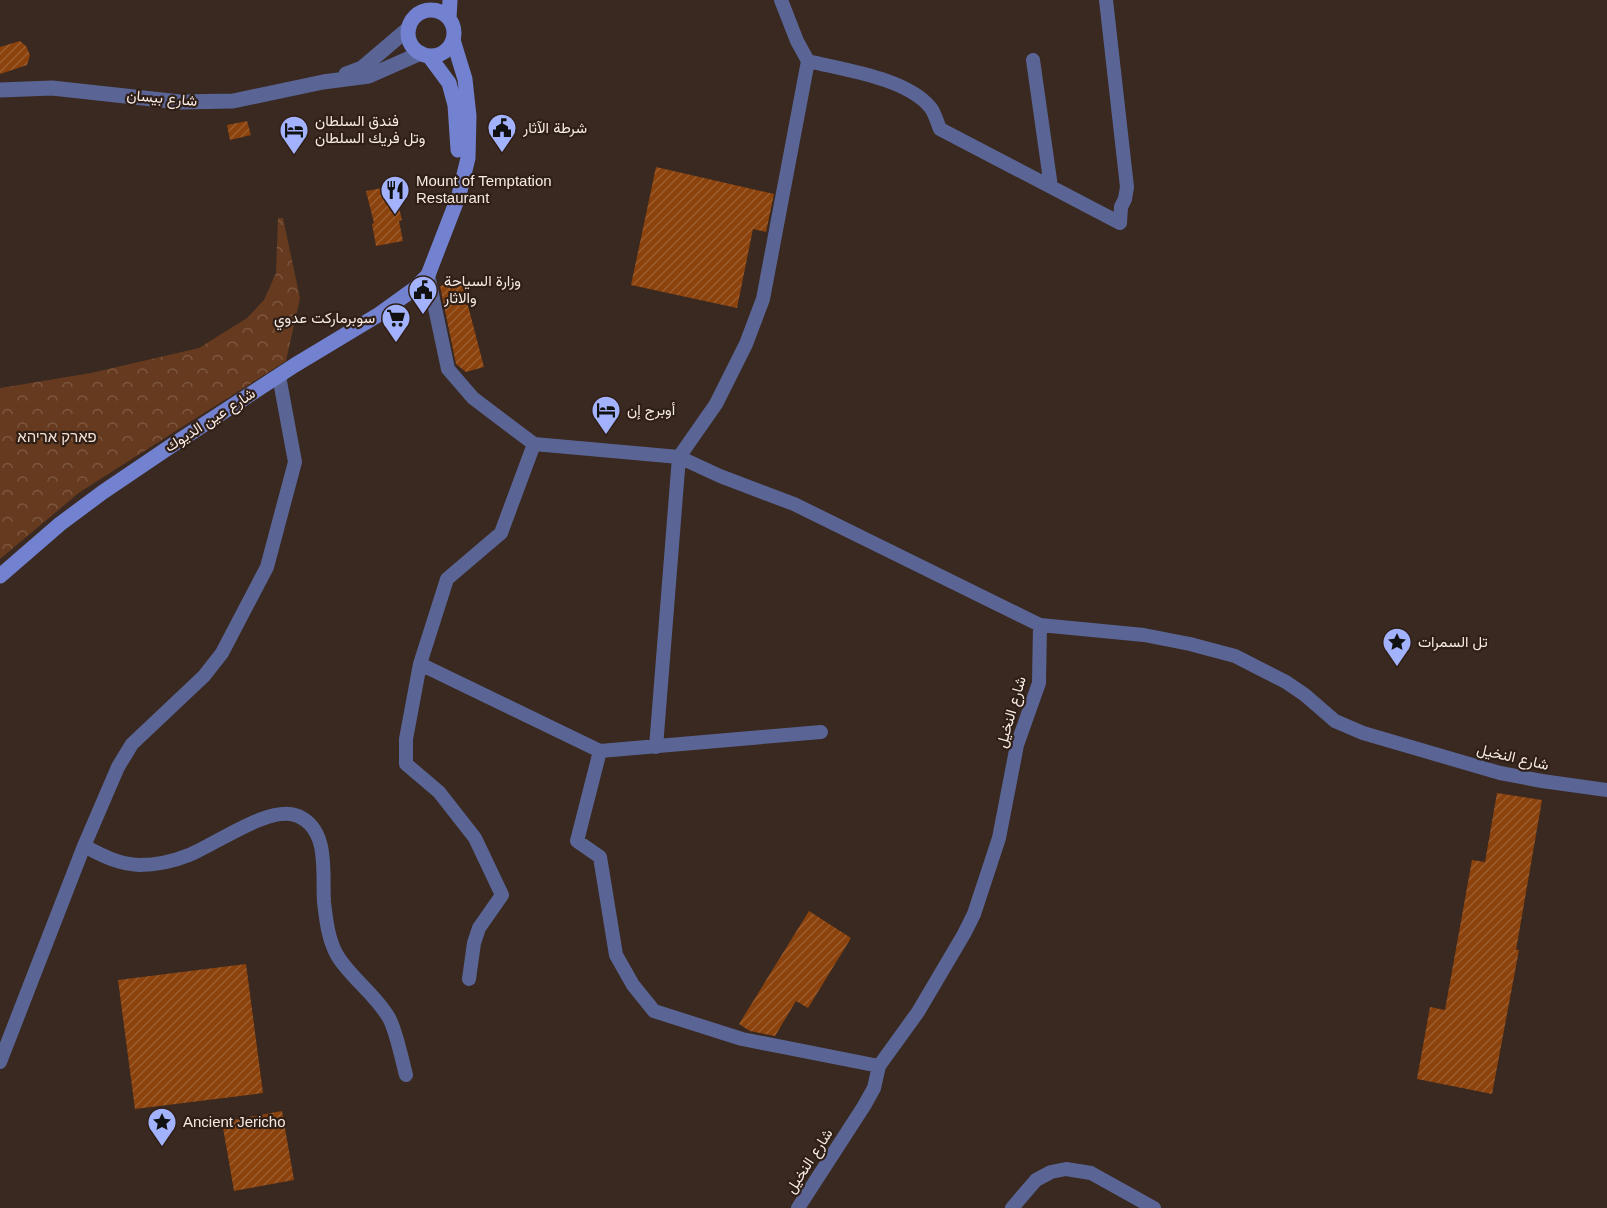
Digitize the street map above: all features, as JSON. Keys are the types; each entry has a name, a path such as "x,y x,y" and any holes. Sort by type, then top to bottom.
{"main road":[{"path":"449,18 450,0"},
{"path":"425,55 444,52 450,47 454,33 449,18 425,6 412,22 409,36 415,49 425,55 449,83 455,105 458,134 459,195"},
{"path":"428,275 459,195 468,158 469,116 465,79 453,40"},
{"name":"شارع عين الديوك","path":"0,576 60,524 95,498 279,376 378,315 414,289 428,275"}],"street":[{"path":"656,747 680,457 716,404 746,344 763,299 808,62 781,0"},
{"path":"808,62 897,84 916,94 932,109 940,129 1120,223 1121,207 1127,187 1106,0"},
{"name":"شارع بيسان","path":"323,82 362,68 409,28"},
{"name":"شارع بيسان","path":"0,90 52,88 180,102 233,101 323,82 369,76 425,55"},
{"path":"1033,60 1052,187"},
{"path":"428,275 448,369 473,398 534,444 680,457 720,476 794,504 1040,625"},
{"path":"0,1062 84,846 118,767 132,744 204,676 222,653 267,567 295,462 279,376"},
{"path":"469,979 474,943 479,928 502,895 475,838 439,792 406,764 406,739 420,664 447,579 501,533 534,444"},
{"name":"شارع النخيل","path":"798,1208 869,1097 874,1088 879,1066 918,1012 974,914 999,838 1017,745 1039,683 1040,625 1144,635 1235,656 1305,694 1335,722 1372,736 1500,773 1607,790"},
{"path":"420,664 600,751 821,732"},
{"path":"600,751 577,841 600,857 616,955 633,985 654,1011 742,1039 879,1066"},
{"path":"84,846 112,861 140,865 162,863 189,855 228,834 280,813 294,814 306,820 316,832 322,851 325,911 328,930 337,954 390,1019 406,1075"},
{"path":"1012,1208 1036,1180 1051,1172 1066,1169 1091,1173 1154,1208"}],"green space":[{"name":"פארק אריהא","path":"278,218 283,218 300,298 286,361 80,492 0,559 0,388 91,373 199,348 247,318 264,300 276,273"}],"building":[{"path":"20,41 26,46 30,55 27,65 0,74 0,47"},
{"path":"247,121 251,135 230,140 227,125"},
{"path":"656,167 774,194 766,232 753,229 737,308 631,285"},
{"path":"394,186 402,220 399,221 403,241 376,246 372,224 374,223 366,191"},
{"path":"461,279 484,367 466,372 456,364 440,286"},
{"path":"1497,793 1542,800 1516,950 1519,950 1492,1094 1417,1079 1430,1007 1445,1010 1472,860 1485,862"},
{"path":"809,911 851,938 808,1008 796,1001 775,1036 750,1031 739,1024"},
{"path":"246,964 263,1093 135,1109 118,980"},
{"path":"282,1111 294,1180 234,1191 222,1122"}],"place":[{"name":"شرطة الآثار","path":"502,154"},
{"name":"فندق السلطان وتل فريك السلطان","path":"294,156"},
{"name":"Mount of Temptation Restaurant","path":"395,216"},
{"name":"وزارة السياحة والاثار","path":"423,316"},
{"name":"سوبرماركت عدوي","path":"396,344"},
{"name":"أوبرج إن","path":"606,436"},
{"name":"تل السمرات","path":"1397,668"},
{"name":"Ancient Jericho","path":"162,1148"}]}
